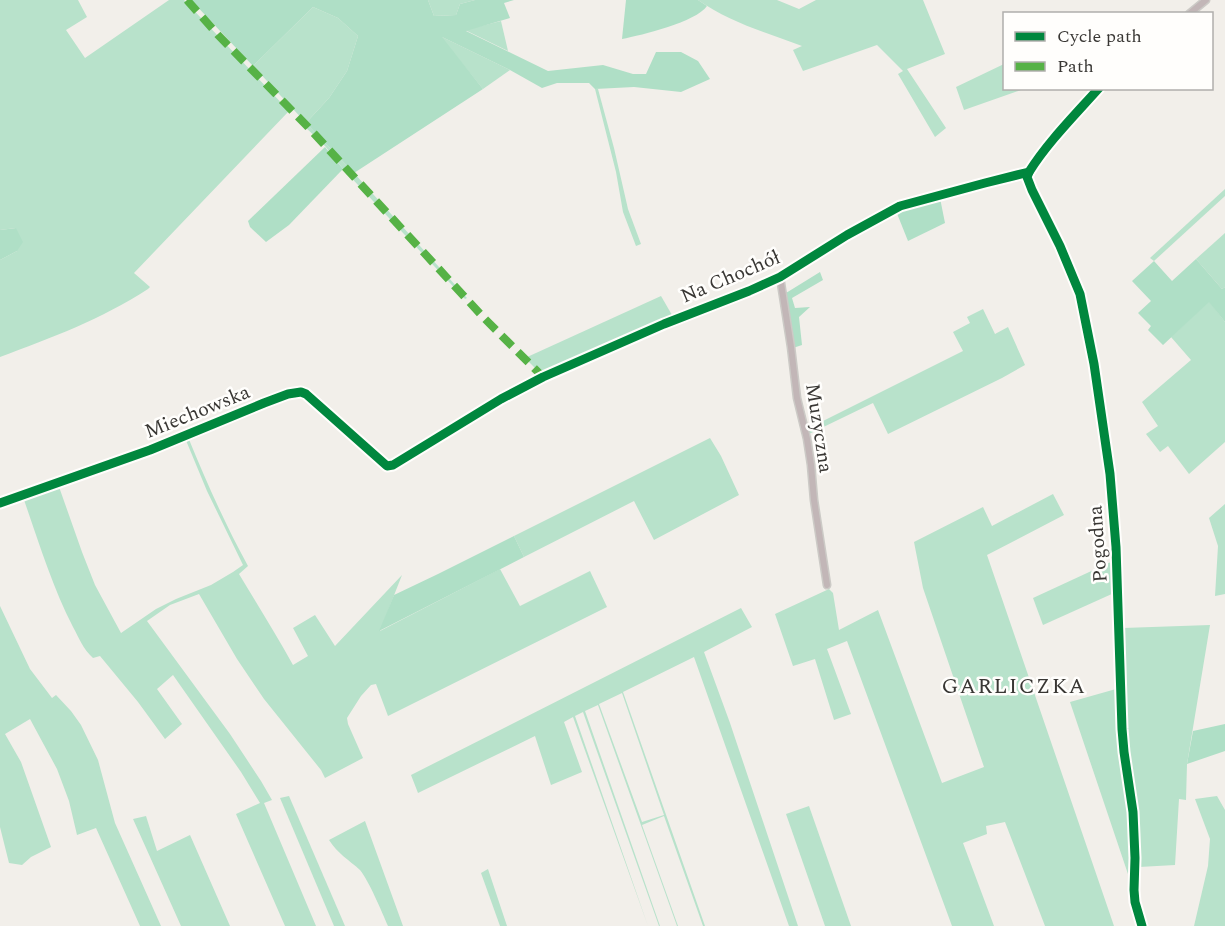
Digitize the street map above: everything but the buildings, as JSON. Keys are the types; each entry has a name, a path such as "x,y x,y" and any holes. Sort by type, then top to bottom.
{"street":[{"path":"1191,12 1206,0"},
{"path":"1029,172 1038,158 1096,90"},
{"name":"Na Chochół","path":"387,466 393,465 501,399 543,377 780,277 900,206 1029,172"},
{"name":"Pogodna","path":"1029,172 1028,177 1032,190 1060,246 1080,294 1106,440 1116,547 1123,741 1133,812 1134,890 1142,926"},
{"name":"Muzyczna","path":"780,277 797,398 810,456 827,585"},
{"name":"Miechowska","path":"0,503 150,450 264,403 295,393 306,394 387,466"}],"green space":[{"path":"0,0 78,0 87,17 66,30 85,58 169,0 184,0 289,111 134,273 150,287 148,289 94,319 0,357 0,260 17,251 16,228 0,230"},
{"path":"191,0 428,0 434,16 456,15 460,4 475,0 514,0 504,3 510,18 466,31 548,71 603,65 633,74 646,74 656,52 681,52 698,61 710,79 681,92 634,87 595,89 589,83 557,83 542,88 442,37 483,89 354,173 306,123 329,98 347,71 358,36 338,18 313,7 253,66"},
{"path":"428,0 475,0 460,4 456,15 434,16"},
{"path":"626,0 698,0 707,6 701,12 681,22 622,39"},
{"path":"698,0 777,0 799,9 816,0 923,0 945,54 907,69 946,128 935,137 898,74 903,71 877,45 803,71 793,50 802,46 735,21"},
{"path":"313,7 338,18 358,36 347,71 329,98 306,123 253,66"},
{"path":"501,21 508,51 465,30"},
{"path":"440,36 510,70 483,89"},
{"path":"1003,64 1003,90 1021,90 964,110 956,87"},
{"path":"595,89 598,89 628,209 641,244 636,246 623,212 616,172"},
{"path":"306,123 467,298 465,299 343,169 325,146 303,125"},
{"path":"325,147 343,169 289,225 266,242 250,227 248,221"},
{"path":"1225,189 1225,196 1154,261 1150,258"},
{"path":"940,198 945,223 908,241 896,211"},
{"path":"16,228 23,242 17,251 0,260 0,230"},
{"path":"1225,233 1225,287 1222,289 1196,259"},
{"path":"1196,259 1222,289 1225,287 1225,322 1209,302 1163,345 1148,330 1151,326 1138,313 1151,301 1132,281 1154,261 1172,281"},
{"path":"820,272 823,280 792,298 795,308 810,307 799,317 802,345 793,348 786,293"},
{"path":"661,296 672,315 543,376 525,358"},
{"path":"1209,301 1225,322 1225,442 1189,474 1168,446 1160,452 1146,434 1158,426 1142,402 1191,360 1171,337"},
{"path":"983,309 995,334 1008,327 1025,365 888,434 873,403 809,434 807,429 963,351 953,332 970,323 967,317"},
{"path":"188,437 216,502 248,566 239,574 293,665 308,656 293,628 315,615 335,646 402,575 380,631 500,569 520,606 590,571 607,607 388,716 376,684 371,685 347,718 363,758 325,778 264,699 237,659 199,594 170,605 147,621 230,734 272,800 264,803 316,926 285,926 236,814 260,803 173,675 157,689 182,724 165,739 100,656 93,658 84,647 58,595 23,497 58,484 95,585 121,633 156,609 211,585 243,565 207,491 185,438"},
{"path":"710,438 739,495 654,540 634,501 524,557 514,536"},
{"path":"1053,494 1064,515 987,555 1114,926 1045,926 1005,822 986,826 987,834 963,843 994,926 952,926 847,641 827,649 851,714 834,720 815,659 793,666 775,614 829,589 833,593 839,630 878,610 942,783 984,767 923,588 914,542 983,507 992,526"},
{"path":"1225,504 1225,594 1215,596 1218,546 1209,518"},
{"path":"514,536 524,557 379,631 394,595"},
{"path":"1113,561 1114,593 1043,625 1033,598"},
{"path":"0,606 30,669 52,698 56,695 81,725 98,760 115,823 161,926 140,926 96,828 77,835 69,801 57,769 30,719 5,734 21,762 51,847 31,857 22,865 9,863 0,827"},
{"path":"741,608 752,627 704,652 798,926 789,926 694,657 623,692 705,926 703,926 664,816 642,825 677,926 598,705 585,711 660,926 583,712 575,716 648,926 573,717 564,722 582,772 551,785 535,736 418,793 411,775","holes":["622,693 664,815 642,822 599,704"]},
{"path":"1210,625 1187,764 1186,800 1179,799 1175,865 1139,867 1136,802 1127,738 1123,628"},
{"path":"1116,689 1129,813 1130,880 1070,702"},
{"path":"1225,724 1225,751 1187,764 1193,731"},
{"path":"289,796 345,926 334,926 280,798"},
{"path":"1217,796 1225,810 1225,926 1194,926 1208,866 1210,839 1195,799"},
{"path":"809,806 851,926 825,926 786,814"},
{"path":"146,816 157,851 190,835 230,926 181,926 133,819"},
{"path":"365,821 403,926 388,926 364,875 339,853 329,840"},
{"path":"488,869 507,926 500,926 481,873"}],"marked path":[{"path":"187,0 485,319 543,377"}],"cycle path":[{"path":"0,503 150,450 288,394 301,392 387,466 393,465 501,399 543,377 780,277 847,235 900,206 1029,172 1053,140 1097,90"},
{"path":"1029,172 1027,177 1032,190 1060,246 1080,294 1094,364 1110,474 1116,547 1122,729 1133,812 1135,902 1142,926"}],"district":[{"name":"GARLICZKA","path":"1014,685"}]}
